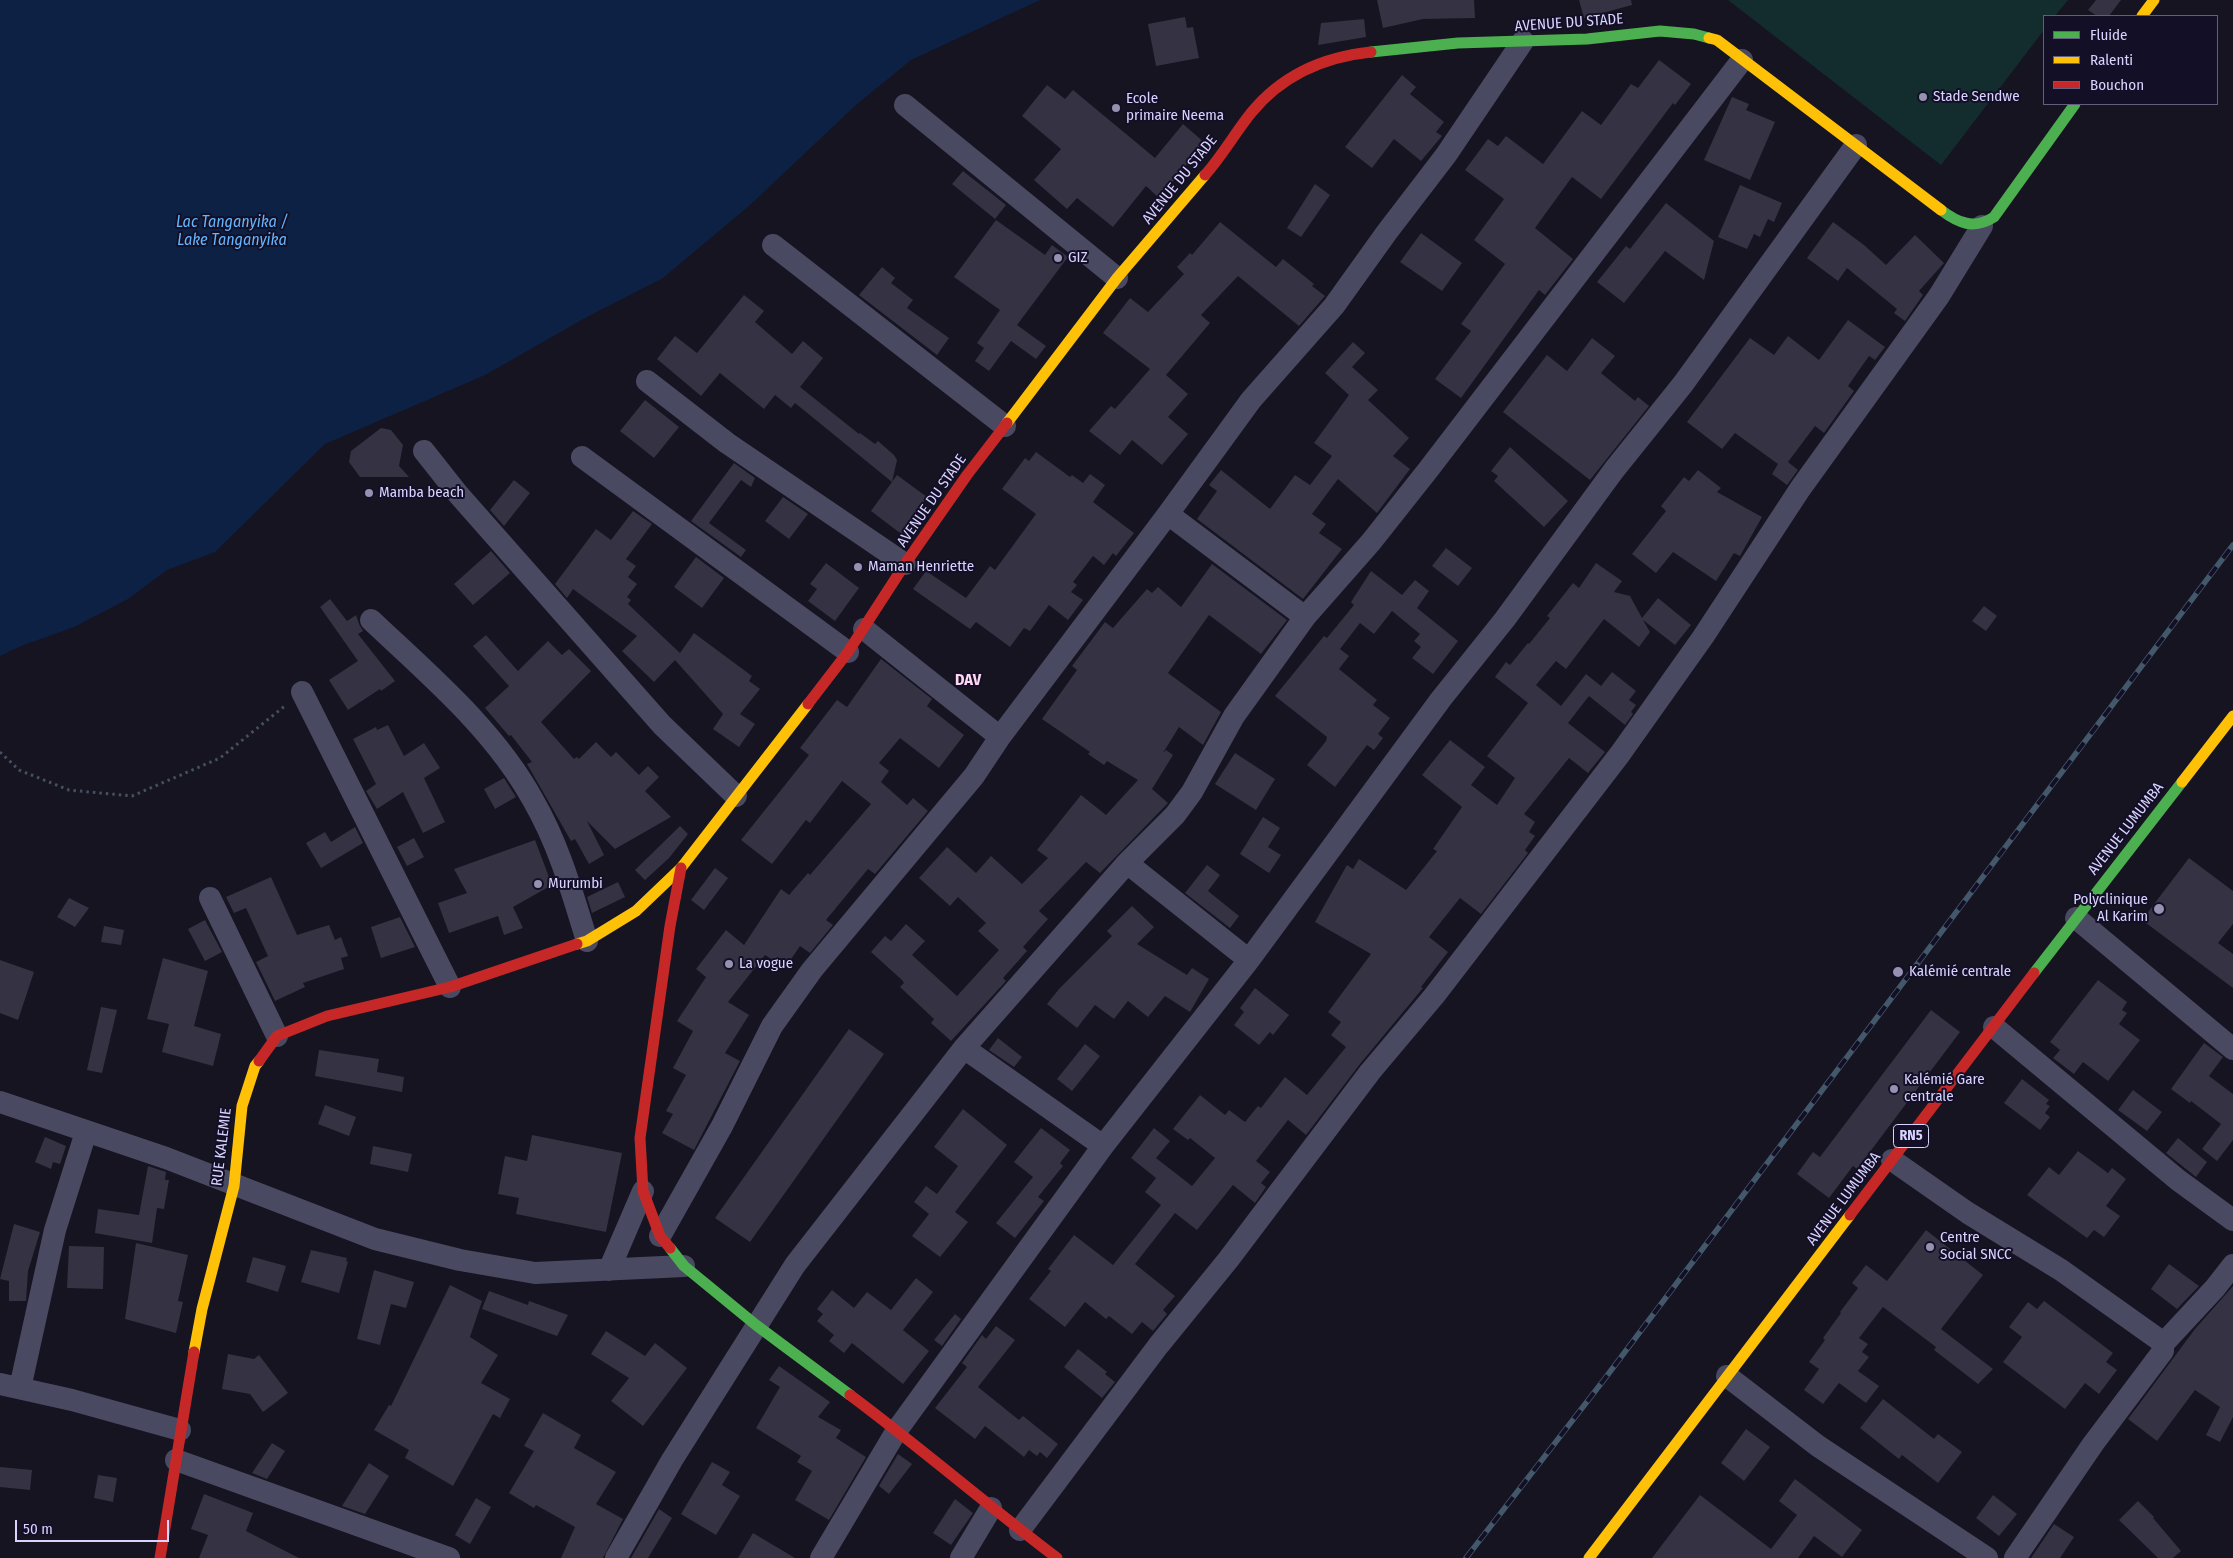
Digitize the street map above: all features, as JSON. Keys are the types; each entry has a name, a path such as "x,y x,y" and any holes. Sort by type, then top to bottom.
{"main road":[{"path":"2143,15 2154,0"},
{"name":"AVENUE DU STADE","path":"681,868 848,652 905,564 967,476 1117,278 1212,168 1252,112 1282,84 1309,66 1336,57 1360,52 1458,43 1587,39 1660,31 1694,34 1717,40 1954,220 1982,226"},
{"path":"1982,226 1994,217 2056,127 2074,105"},
{"name":"AVENUE LUMUMBA","path":"1590,1558 2076,918 2233,716"},
{"path":"681,868 670,926 640,1138 643,1191 660,1236 684,1266 756,1325 897,1430 991,1508 1057,1558"},
{"path":"277,1036 327,1016 450,987 587,941 636,911 681,868"},
{"name":"RUE KALEMIE","path":"160,1558 180,1430 202,1309 234,1186 242,1106 255,1066 277,1036"}],"street":[{"path":"660,1236 722,1126 772,1026 812,970 974,776 1000,737 1168,514 1251,400 1334,306 1387,232 1446,155 1523,41"},
{"path":"616,1558 672,1460 795,1265 964,1048 1127,863 1175,814 1192,792 1234,716 1305,616 1371,542 1428,470 1742,60"},
{"path":"905,105 1117,278"},
{"path":"821,1558 897,1430 1103,1146 1250,960 1441,700 1504,619 1614,470 1683,384 1856,145"},
{"path":"1020,1530 1158,1346 1228,1260 1370,1072 1434,996 1620,754 1703,637 1800,489 1939,296 1982,226"},
{"path":"772,245 1005,426"},
{"path":"647,381 727,443 905,564"},
{"path":"424,451 458,494 662,725 736,796"},
{"path":"582,457 848,652"},
{"path":"1168,514 1305,616"},
{"path":"371,620 441,687 496,746 533,799 564,866 587,941"},
{"path":"864,629 1000,737"},
{"path":"302,692 450,987"},
{"path":"1127,863 1250,960"},
{"path":"210,898 277,1036"},
{"path":"2076,918 2230,1041"},
{"path":"1994,1027 2178,1180 2233,1220"},
{"path":"964,1048 1103,1146"},
{"path":"0,1102 166,1158 234,1186 375,1239 460,1260 535,1272 684,1266"},
{"path":"86,1132 55,1230 10,1386 180,1430"},
{"path":"1892,1160 1968,1213 2061,1270 2163,1344"},
{"path":"609,1270 643,1191"},
{"path":"2014,1558 2093,1444 2163,1350 2163,1344 2215,1288 2233,1265"},
{"path":"1727,1376 1818,1446 1987,1558"},
{"path":"176,1460 449,1558"},
{"path":"961,1558 991,1508"}],"path":[{"path":"0,752 19,770 70,790 132,796 220,758 302,692"}],"green space":[{"name":"Stade Sendwe","path":"1728,0 2068,0 2056,15 2043,15 2043,31 1941,165"}],"water":[{"name":"Lac Tanganyika / Lake Tanganyika","path":"0,0 1040,0 911,60 856,105 750,205 663,278 585,318 485,375 325,444 215,552 167,570 128,599 74,627 21,646 0,656"}],"building":[{"path":"1377,0 1474,0 1475,18 1423,19 1383,28"},
{"path":"1579,0 1631,0 1632,5 1584,18"},
{"path":"2096,0 2121,0 2110,15 2096,15 2088,10"},
{"path":"1185,17 1187,28 1193,27 1199,58 1156,66 1148,24"},
{"path":"1364,19 1366,37 1318,45 1321,23"},
{"path":"1659,60 1691,84 1675,105 1673,103 1601,199 1572,177 1535,228 1573,259 1545,295 1539,290 1461,398 1435,379 1471,331 1461,324 1505,264 1474,240 1504,199 1465,170 1488,139 1498,146 1506,136 1543,164 1582,111 1601,125 1631,84 1638,88"},
{"path":"1402,75 1416,87 1410,94 1444,122 1436,132 1442,136 1421,161 1394,139 1372,168 1345,147"},
{"path":"1047,85 1065,99 1073,90 1155,158 1183,124 1205,143 1159,198 1146,186 1113,227 1077,198 1067,209 1034,180 1061,149 1022,116"},
{"path":"1732,97 1749,104 1746,110 1775,122 1750,180 1704,160"},
{"path":"963,171 1006,205 995,219 952,184"},
{"path":"1315,184 1330,195 1301,237 1287,228"},
{"path":"1740,185 1782,203 1774,222 1768,219 1760,237 1754,234 1747,249 1718,237"},
{"path":"1666,203 1714,241 1704,280 1665,251 1624,303 1597,282 1626,246 1630,249"},
{"path":"996,220 1045,255 1052,245 1068,257 1017,325 1046,346 1036,359 1011,341 989,371 975,361 984,348 977,343 1000,310 954,277"},
{"path":"1220,222 1276,267 1283,259 1314,284 1312,286 1325,296 1299,326 1238,276 1201,315 1210,323 1166,375 1188,394 1168,417 1188,434 1162,465 1132,440 1120,455 1089,431 1111,406 1115,409 1150,369 1103,333 1130,298 1148,312 1184,274 1177,267 1190,253 1192,255"},
{"path":"1833,222 1864,245 1886,265 1915,235 1944,263 1919,291 1923,295 1905,321 1894,313 1897,309 1847,268 1838,281 1807,258"},
{"path":"1421,233 1462,263 1442,291 1400,262"},
{"path":"882,267 895,278 891,283 913,300 907,308 949,338 937,355 859,295"},
{"path":"744,295 764,311 755,322 792,354 803,341 823,358 800,387 859,434 875,444 878,441 894,455 897,460 892,482 795,403 791,408 775,395 764,409 720,373 701,396 657,359 675,336 697,353"},
{"path":"1848,320 1885,347 1875,360 1869,356 1848,386 1854,391 1824,433 1815,426 1788,462 1798,470 1787,485 1772,474 1778,464 1735,433 1722,449 1687,422 1750,338 1774,355 1788,336 1819,360"},
{"path":"1592,338 1615,356 1601,373 1635,401 1638,397 1649,406 1590,480 1503,412 1547,355 1567,371"},
{"path":"1353,342 1365,353 1352,367 1378,390 1368,400 1409,438 1393,456 1410,469 1377,513 1338,479 1312,514 1326,524 1319,533 1342,549 1303,599 1197,519 1217,491 1209,485 1221,470 1270,509 1295,475 1310,485 1332,456 1314,443 1349,395 1325,373"},
{"path":"645,400 679,427 654,458 620,431"},
{"path":"381,428 391,430 403,445 399,466 409,477 360,477 349,462 351,451"},
{"path":"1510,447 1568,501 1544,527 1494,481 1498,476 1491,471"},
{"path":"1036,452 1070,477 1072,475 1083,483 1090,474 1105,485 1093,502 1134,533 1116,556 1113,553 1104,565 1093,556 1073,582 1077,585 1071,592 1083,600 1068,620 1049,605 1030,631 1024,628 1010,647 976,622 970,629 913,589 926,571 966,598 990,566 995,570 1036,514 1002,489 1025,458 1029,461"},
{"path":"734,463 755,478 751,487 741,480 709,523 746,550 741,557 691,521"},
{"path":"1698,470 1721,488 1717,492 1762,517 1740,556 1734,553 1716,581 1673,552 1656,573 1632,554 1666,511 1661,506 1684,477 1689,481"},
{"path":"897,475 927,497 911,519 915,521 904,536 871,511"},
{"path":"514,480 530,493 504,526 490,510"},
{"path":"783,497 808,514 789,539 765,521"},
{"path":"633,511 652,524 626,559 636,566 628,577 637,584 627,597 631,600 628,604 680,653 694,633 752,676 749,681 760,689 740,714 755,724 739,747 713,729 723,714 675,660 654,682 622,651 637,636 573,589 567,598 555,584 596,529 611,540"},
{"path":"1446,548 1472,568 1458,586 1432,566"},
{"path":"491,551 510,573 473,605 454,584"},
{"path":"696,557 724,578 702,608 674,587"},
{"path":"826,563 859,588 835,621 808,601 817,589 810,584"},
{"path":"1596,563 1622,581 1614,592 1630,596 1642,618 1658,598 1691,625 1675,645 1643,620 1650,632 1639,647 1604,619 1566,669 1556,661 1536,685 1561,706 1586,674 1601,686 1612,672 1636,691 1629,700 1636,705 1631,712 1633,714 1625,725 1589,696 1568,723 1605,752 1588,773 1569,758 1524,814 1535,822 1529,832 1535,836 1525,850 1528,853 1481,914 1460,898 1429,937 1448,952 1421,987 1423,988 1360,1064 1306,1135 1288,1120 1256,1161 1270,1172 1261,1183 1266,1187 1255,1203 1233,1185 1197,1230 1175,1213 1135,1264 1175,1296 1163,1310 1167,1314 1153,1331 1142,1322 1132,1334 1109,1316 1106,1319 1085,1302 1065,1327 1029,1299 1051,1271 1048,1269 1074,1235 1113,1265 1161,1205 1145,1192 1156,1178 1131,1158 1154,1128 1170,1141 1156,1158 1192,1186 1215,1158 1190,1138 1188,1140 1173,1129 1200,1095 1225,1115 1229,1110 1245,1122 1258,1106 1261,1108 1285,1077 1307,1095 1346,1047 1331,1035 1341,1022 1328,1012 1371,954 1315,922 1347,865 1353,869 1359,859 1406,890 1437,851 1433,849 1462,807 1422,775 1450,740 1485,767 1471,785 1497,805 1515,778 1487,756 1528,703 1495,677 1506,662 1510,665 1529,644 1550,618 1547,616 1573,583 1579,588"},
{"path":"1212,564 1287,620 1261,654 1209,615 1168,673 1221,712 1203,745 1179,727 1163,753 1166,750 1173,755 1152,789 1168,803 1100,873 1086,862 1039,911 1048,919 1023,947 1027,951 1003,978 1006,981 951,1041 931,1023 934,1019 900,987 904,983 902,980 871,952 885,936 891,941 906,924 925,941 912,955 957,996 999,950 978,931 986,923 958,897 950,906 919,878 947,847 976,873 991,856 1022,884 1048,858 1037,850 1081,795 1106,815 1138,780 1107,761 1104,765 1088,754 1090,752 1042,719 1077,670 1072,666 1105,622 1113,628 1147,589 1152,593 1158,587 1181,607"},
{"path":"1371,571 1402,595 1415,580 1429,591 1417,608 1458,641 1433,674 1412,658 1421,647 1414,641 1420,634 1392,611 1374,634 1360,623 1340,649 1349,656 1339,669 1377,700 1373,705 1390,718 1378,734 1383,738 1374,750 1367,745 1335,787 1307,765 1326,741 1327,737 1275,696 1324,636 1327,638 1354,605 1351,602"},
{"path":"330,599 347,621 356,615 363,631 358,634 395,681 348,710 329,680 358,661 320,607"},
{"path":"1984,606 1997,616 1986,631 1972,621"},
{"path":"486,635 518,671 548,641 562,655 569,649 591,671 541,722 574,759 577,757 579,759 596,742 611,757 616,752 639,775 648,766 659,777 645,791 671,817 615,849 587,821 604,855 589,864 575,839 571,841 527,764 532,762 511,735 509,736 485,708 509,686 473,646"},
{"path":"881,659 932,699 927,706 964,735 939,768 900,738 879,763 889,771 881,782 907,805 913,798 928,811 875,874 868,869 826,920 833,925 810,953 800,946 785,968 765,955 728,1002 749,1015 725,1053 740,1061 694,1150 662,1133 673,1114 666,1111 686,1075 673,1068 693,1031 677,1021 706,977 696,969 726,930 744,945 781,889 789,895 808,873 810,875 871,804 842,781 810,823 806,820 772,864 741,840 809,755 800,748 837,700 847,707"},
{"path":"388,725 404,756 424,743 440,768 424,778 445,822 423,833 403,792 377,809 366,791 376,784 353,739 376,727 377,730"},
{"path":"1235,753 1275,779 1256,810 1215,784"},
{"path":"504,778 516,797 495,809 484,789"},
{"path":"1263,817 1280,828 1268,847 1281,855 1269,873 1240,854"},
{"path":"680,826 688,834 669,858 645,880 635,870"},
{"path":"355,827 363,843 321,868 306,843 325,832 331,842"},
{"path":"414,838 424,857 407,866 397,847"},
{"path":"535,840 552,885 513,907 523,928 504,935 498,916 449,933 438,903 467,893 454,869"},
{"path":"2189,858 2233,891 2233,924 2218,943 2233,954 2233,988 2142,920"},
{"path":"1207,865 1220,875 1208,891 1239,916 1230,928 1185,893"},
{"path":"715,868 728,878 704,910 691,900"},
{"path":"271,877 297,935 329,925 335,940 341,937 348,956 341,958 344,969 303,983 305,987 275,1001 256,962 268,956 246,908 234,913 226,897"},
{"path":"618,882 625,897 592,913 587,897"},
{"path":"69,898 89,908 75,927 57,917"},
{"path":"1132,906 1154,927 1137,944 1187,975 1192,968 1209,979 1190,1012 1165,996 1148,1017 1128,1001 1114,1019 1095,1005 1077,1028 1047,1004 1059,989 1112,936 1107,931"},
{"path":"400,917 415,947 381,958 371,927"},
{"path":"205,920 222,952 205,961 188,929"},
{"path":"104,926 124,930 121,945 101,942"},
{"path":"163,958 208,971 194,1026 221,1034 213,1066 162,1052 169,1024 147,1019"},
{"path":"0,960 34,972 18,1020 0,1013"},
{"path":"2098,980 2127,1002 2122,1010 2127,1013 2119,1024 2140,1040 2108,1081 2083,1062 2074,1074 2053,1058 2060,1050 2050,1042"},
{"path":"1255,988 1289,1015 1273,1035 1270,1032 1259,1045 1234,1025 1244,1012 1240,1008"},
{"path":"101,1007 117,1010 102,1073 87,1070"},
{"name":"Kalémié Gare centrale","path":"1931,1010 1960,1032 1857,1169 1853,1166 1829,1198 1797,1174 1813,1152 1820,1157"},
{"path":"849,1029 884,1054 750,1242 715,1218"},
{"path":"998,1038 1022,1057 1014,1067 989,1050"},
{"path":"2204,1043 2223,1057 2209,1076 2233,1094 2233,1140 2217,1161 2202,1149 2221,1124 2191,1101 2190,1103 2171,1089"},
{"path":"1085,1044 1100,1056 1072,1091 1057,1079"},
{"path":"319,1050 379,1059 377,1072 404,1077 402,1092 315,1076"},
{"path":"2022,1079 2049,1100 2046,1104 2050,1106 2045,1113 2050,1117 2040,1130 2004,1103"},
{"path":"2133,1090 2162,1112 2147,1131 2118,1110"},
{"path":"325,1105 356,1117 349,1136 318,1124"},
{"path":"963,1109 1007,1145 955,1212 968,1222 940,1257 912,1236 929,1214 914,1202 926,1186 937,1194 958,1166 934,1147"},
{"path":"1041,1128 1070,1150 1060,1163 1063,1166 1038,1197 1044,1201 1015,1238 996,1223 1033,1177 1014,1162"},
{"path":"532,1135 622,1153 606,1232 516,1214 519,1198 498,1194 505,1156 527,1161"},
{"path":"45,1137 66,1146 60,1164 53,1162 51,1169 35,1162"},
{"path":"2178,1138 2207,1162 2196,1177 2166,1153"},
{"path":"373,1146 412,1154 408,1172 370,1164"},
{"path":"2078,1151 2108,1173 2112,1168 2126,1179 2106,1206 2120,1216 2104,1237 2094,1230 2087,1238 2027,1195 2049,1167 2059,1175"},
{"path":"148,1166 166,1172 165,1180 169,1180 164,1209 157,1208 152,1243 95,1233 98,1209 139,1215"},
{"path":"14,1224 40,1232 28,1271 26,1301 9,1301 9,1281 0,1279"},
{"path":"1926,1230 1983,1275 1941,1329 1993,1369 1978,1384 1934,1350 1936,1347 1883,1307 1859,1338 1868,1344 1862,1352 1869,1357 1858,1371 1879,1386 1866,1403 1839,1383 1823,1404 1804,1390 1819,1369 1809,1362 1825,1340 1823,1338 1840,1312 1858,1288 1852,1283 1866,1265 1887,1281"},
{"path":"136,1243 188,1255 178,1301 183,1302 176,1333 125,1319"},
{"path":"69,1246 104,1247 103,1289 67,1288"},
{"path":"311,1250 347,1258 346,1261 348,1262 339,1293 301,1282"},
{"path":"253,1257 286,1266 278,1292 246,1282"},
{"path":"2169,1264 2199,1286 2177,1309 2151,1289"},
{"path":"374,1270 414,1282 406,1308 391,1304 380,1345 357,1339"},
{"path":"916,1278 933,1292 903,1330 929,1351 903,1384 852,1343 844,1353 829,1341 834,1335 817,1321 823,1314 817,1309 832,1290 854,1308 867,1292 891,1310"},
{"path":"450,1285 482,1301 470,1337 498,1355 481,1383 510,1399 500,1418 493,1414 453,1486 405,1458 409,1450 374,1430 389,1405 391,1406"},
{"path":"2233,1286 2233,1417 2220,1442 2206,1435 2220,1407 2195,1390 2157,1441 2128,1419 2195,1329"},
{"path":"489,1291 528,1305 529,1301 568,1315 557,1336 482,1309"},
{"path":"2044,1301 2113,1353 2106,1362 2117,1370 2099,1394 2085,1383 2065,1409 2003,1362 2022,1337 2009,1327 2028,1302 2037,1309"},
{"path":"955,1314 961,1319 942,1346 934,1340"},
{"path":"996,1326 1015,1340 978,1387 1019,1420 1023,1416 1058,1444 1047,1458 1040,1452 1037,1456 1029,1450 1024,1457 985,1426 975,1439 935,1408 967,1367 962,1363 982,1335 986,1339"},
{"path":"606,1331 645,1356 655,1343 687,1368 643,1426 611,1401 629,1378 591,1354"},
{"path":"1078,1349 1107,1372 1105,1374 1115,1382 1102,1398 1064,1367"},
{"path":"228,1354 254,1359 259,1355 288,1393 263,1412 250,1394 222,1389"},
{"path":"779,1366 830,1402 818,1417 841,1430 836,1438 866,1457 829,1520 795,1500 812,1471 797,1462 801,1456 756,1428 780,1387 769,1380"},
{"path":"1883,1399 1934,1439 1938,1434 1962,1452 1938,1483 1902,1455 1899,1459 1860,1428"},
{"path":"543,1413 581,1435 574,1448 616,1472 596,1504 623,1519 603,1558 561,1558 575,1527 536,1505 534,1508 509,1493 534,1451 524,1446"},
{"path":"1746,1429 1770,1447 1744,1481 1721,1463"},
{"path":"272,1443 285,1451 267,1479 252,1473"},
{"path":"898,1454 912,1464 889,1494 879,1486"},
{"path":"712,1462 730,1472 722,1485 740,1496 716,1535 681,1514"},
{"path":"369,1463 389,1476 365,1514 342,1506"},
{"path":"0,1467 32,1470 30,1490 0,1487"},
{"path":"98,1475 117,1478 113,1502 94,1498"},
{"path":"1795,1479 1862,1530 1842,1557 1814,1536 1798,1558 1652,1558 1700,1495 1771,1549 1797,1515 1779,1501"},
{"path":"204,1494 253,1513 246,1531 299,1558 199,1558 208,1535 191,1529"},
{"path":"1993,1495 2017,1514 1999,1536 1976,1518"},
{"path":"476,1498 491,1507 470,1544 455,1535"},
{"path":"955,1499 973,1513 951,1545 933,1533"},
{"path":"2138,1501 2154,1517 2181,1551 2173,1558 2158,1558 2119,1520"},
{"path":"659,1509 672,1518 648,1558 631,1558"},
{"path":"2054,1524 2074,1537 2060,1558 2031,1558"},
{"path":"753,1533 795,1558 738,1558"}],"railway":[{"path":"1466,1558 1603,1381 2233,545"}],"traffic: fast":[{"path":"1371,52 1458,43 1587,39 1660,31 1694,34 1709,38"},
{"path":"1941,210 1960,221 1973,224 1987,221 1994,217 2074,105"},
{"path":"2034,973 2182,782"},
{"path":"670,1248 684,1266 756,1325 850,1395"}],"traffic: slow":[{"path":"2143,15 2154,0"},
{"path":"1709,38 1717,40 1941,210"},
{"path":"1007,423 1117,278 1205,175"},
{"path":"577,944 587,941 636,911 681,868 808,704"},
{"path":"2182,782 2233,716"},
{"path":"194,1352 202,1309 234,1186 242,1106 255,1066 259,1061"},
{"path":"1589,1558 1850,1215"}],"traffic: jam":[{"path":"1205,175 1251,113 1276,88 1304,70 1320,63 1353,54 1371,52"},
{"path":"808,704 848,652 905,564 967,475 1007,423"},
{"path":"670,1248 660,1236 643,1191 640,1138 670,926 681,868"},
{"path":"259,1061 277,1036 327,1016 450,987 577,944"},
{"path":"1850,1215 2034,973"},
{"path":"160,1558 194,1352"},
{"path":"850,1395 1057,1558"}],"place":[{"name":"Stade Sendwe","path":"1923,97"},
{"name":"Ecole primaire Neema","path":"1116,108"},
{"name":"GIZ","path":"1058,258"},
{"name":"Mamba beach","path":"369,493"},
{"name":"Maman Henriette","path":"858,567"},
{"name":"Murumbi","path":"538,884"},
{"name":"Polyclinique Al Karim","path":"2159,909"},
{"name":"La vogue","path":"729,964"},
{"name":"Kalémié centrale","path":"1898,972"},
{"name":"Kalémié Gare centrale","path":"1894,1089"},
{"name":"Centre Social SNCC","path":"1930,1247"}],"district":[{"name":"DAV","path":"968,681"}]}
